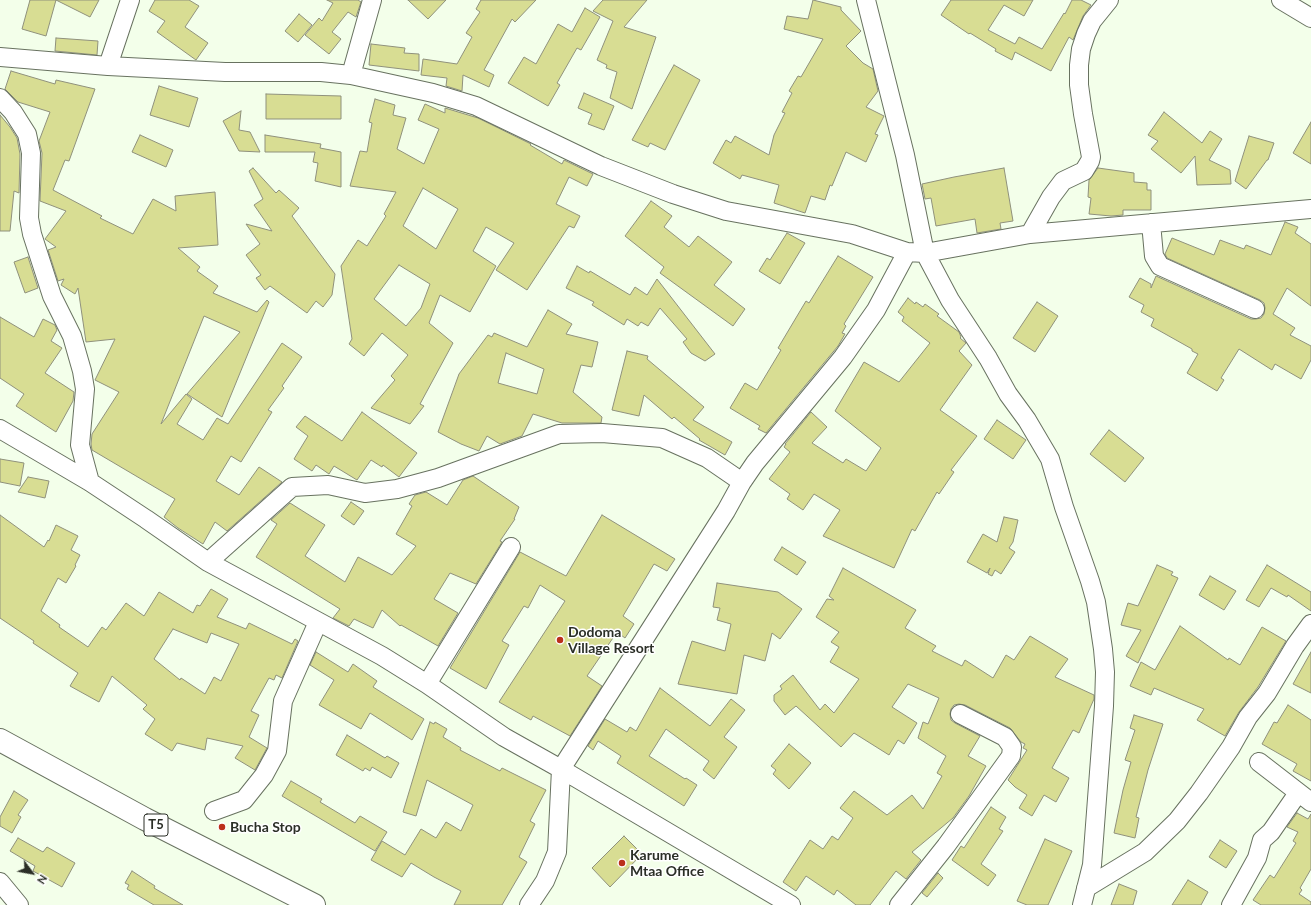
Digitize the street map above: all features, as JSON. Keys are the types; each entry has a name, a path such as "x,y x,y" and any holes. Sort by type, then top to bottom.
{"highway":[{"name":"T5","path":"0,740 145,819 314,905"}],"street":[{"path":"108,66 130,0"},
{"path":"351,75 372,0"},
{"path":"866,0 905,155 925,253 950,300 988,358 1008,394 1028,420 1050,459 1064,507 1096,602 1103,649 1104,706 1092,865 1084,896"},
{"path":"1030,234 1062,181 1084,171 1090,161 1091,156 1079,85 1079,65 1081,49 1086,34 1092,21 1109,0"},
{"path":"1282,0 1311,18"},
{"path":"0,57 108,66 225,72 321,72 351,75 433,93 476,106 602,166 638,181 726,211 852,234 906,252 925,253 1030,234 1151,223 1308,213"},
{"path":"0,98 13,112 27,134 30,153 29,218 32,234 52,296 72,336 82,371 85,390 80,444 90,482"},
{"path":"1151,223 1154,256 1160,266 1255,309"},
{"path":"529,905 545,881 557,852 561,768 726,511 742,482 755,463 843,357 876,310 906,252"},
{"path":"0,429 90,482 208,562 382,656 427,684 504,737 561,768 791,905"},
{"path":"208,562 292,487 328,485 365,492 397,489 438,478 559,434 602,433 662,438 707,458 742,482"},
{"path":"427,684 511,547"},
{"path":"214,811 244,800 264,774 277,751 283,701 318,622"},
{"path":"1084,896 1145,852 1177,822 1231,747 1248,717 1267,693 1295,646 1311,624"},
{"path":"898,905 946,846 1011,756 1012,747 1004,737 960,714"},
{"path":"1231,905 1257,858 1262,840 1304,797 1259,762"},
{"path":"0,882 19,905"}],"building":[{"path":"30,0 56,0 46,36 22,29"},
{"path":"56,0 99,0 90,17"},
{"path":"155,0 189,0 199,6 185,27 208,43 196,60 157,32 165,21 149,11"},
{"path":"327,0 358,0 361,2 356,17 348,12 332,32 341,39 329,54 305,35 319,18 322,21 333,3"},
{"path":"408,0 446,0 428,19"},
{"path":"481,0 536,0 515,22 512,19 484,70 494,75 489,87 463,75 462,91 446,86 447,78 421,75 423,59 457,64 472,37 466,33 480,12 476,9"},
{"path":"603,0 647,0 624,27 656,37 632,109 610,98 617,72 606,68 607,65 597,60 613,21 593,11"},
{"path":"813,0 841,7 841,10 861,31 846,46 863,63 873,69 878,91 866,107 884,116 875,134 878,135 866,162 846,152 832,186 830,185 825,200 811,196 805,213 774,203 779,185 742,175 740,179 713,163 726,140 731,143 735,136 769,155 774,135 785,113 782,112 792,93 789,91 798,76 801,77 823,39 784,29 787,16 808,19"},
{"path":"951,0 1033,0 1024,16 1004,5 988,30 1015,44 1019,37 1042,49 1064,13 1065,14 1072,0 1081,0 1091,5 1083,16 1073,40 1069,37 1051,71 1015,52 1012,60 995,51 996,49 970,33 969,34 941,15"},
{"path":"585,8 600,17 581,50 577,48 557,83 560,85 548,106 508,83 524,57 536,64 558,24 572,32"},
{"path":"299,14 312,25 298,42 285,31"},
{"path":"56,38 98,41 97,55 55,51"},
{"path":"371,44 405,48 404,53 419,54 419,71 369,65"},
{"path":"674,65 700,80 665,150 650,143 648,147 632,140"},
{"path":"11,71 55,84 56,80 95,89 69,161 65,160 53,190 102,216 100,218 133,234 153,199 176,211 175,196 215,192 218,245 178,248 200,267 197,271 218,286 213,293 257,312 267,300 269,302 222,417 187,394 240,332 204,316 161,424 186,394 192,399 177,424 203,440 217,418 228,424 282,343 302,357 282,386 284,388 268,410 272,412 241,462 231,456 216,481 239,495 259,467 282,482 227,531 215,522 203,544 164,517 175,499 92,450 92,434 119,392 95,380 115,339 86,342 78,288 75,294 61,285 64,279 58,281 48,250 56,247 45,239 66,211 40,201 42,153 39,141 50,112 18,102 5,89"},
{"path":"159,86 198,98 189,127 150,115"},
{"path":"584,93 614,106 604,130 588,124 592,114 578,108"},
{"path":"266,94 341,96 341,119 266,119"},
{"path":"375,99 395,105 393,115 406,118 397,149 424,164 439,129 418,120 425,104 445,113 445,108 478,118 531,144 530,145 562,164 564,160 593,174 587,186 569,177 556,204 580,216 574,228 569,226 527,290 496,270 514,243 486,227 473,251 496,266 470,312 440,295 429,323 453,343 420,404 424,406 410,424 371,408 395,380 391,376 408,355 382,333 364,356 349,344 352,339 341,266 358,240 367,246 386,216 384,214 396,192 350,186 360,151 367,152 372,123 369,122","holes":["423,188 458,209 436,249 403,226","399,265 430,284 421,308 406,326 374,299"]},
{"path":"241,111 239,130 250,132 260,152 239,151 223,121"},
{"path":"1164,112 1202,143 1210,131 1222,139 1209,160 1230,170 1231,184 1197,185 1195,156 1181,173 1151,149 1158,141 1148,135"},
{"path":"0,115 17,138 20,154 19,193 14,191 10,231 0,231"},
{"path":"1311,122 1311,164 1293,153"},
{"path":"140,135 173,150 166,167 132,152"},
{"path":"265,135 321,144 320,148 341,152 341,187 315,181 318,163 313,162 315,152 265,152"},
{"path":"1249,136 1274,143 1268,160 1246,189 1235,181"},
{"path":"253,168 276,193 279,190 299,208 292,216 335,274 332,295 323,307 316,301 307,313 270,286 265,290 256,278 261,275 246,255 260,244 246,224 272,231 254,205 263,199 249,171"},
{"path":"1004,168 1013,221 1000,223 1001,229 977,233 975,219 936,226 931,198 925,199 922,184"},
{"path":"1098,168 1134,173 1134,182 1147,183 1147,190 1151,190 1151,210 1123,210 1123,215 1111,216 1089,214 1091,198 1088,197 1089,180"},
{"path":"651,201 672,216 664,227 689,247 698,236 732,262 714,285 745,309 733,326 660,273 664,267 625,236"},
{"path":"1285,222 1298,227 1295,233 1311,244 1311,306 1287,288 1273,314 1295,328 1290,335 1311,346 1311,360 1301,379 1275,364 1272,370 1239,349 1221,378 1224,380 1217,391 1187,373 1198,354 1192,351 1192,349 1151,326 1154,319 1141,312 1144,305 1129,297 1140,278 1151,284 1151,288 1156,276 1251,319 1261,318 1264,314 1265,308 1264,303 1260,300 1167,258 1165,254 1172,238 1214,255 1220,240 1244,249 1246,245 1271,255"},
{"path":"787,233 805,243 780,284 759,271 767,258 770,260"},
{"path":"838,256 873,277 844,324 846,326 842,333 845,334 838,346 766,433 758,429 760,426 730,408 745,383 757,390 781,350 778,348 806,301 809,303"},
{"path":"28,257 38,288 25,293 14,262"},
{"path":"577,266 589,273 590,271 630,295 635,287 647,295 657,279 715,354 705,361 691,353 683,342 687,339 660,308 648,326 641,322 638,326 627,319 624,325 592,305 594,302 566,288"},
{"path":"908,298 915,304 916,302 923,307 925,304 939,314 937,316 959,332 960,338 966,343 959,351 972,365 940,410 977,436 951,470 954,472 939,494 937,492 915,531 912,529 894,568 823,536 840,510 814,494 803,510 787,499 790,494 769,479 790,452 784,447 785,444 811,412 827,427 812,443 843,463 846,459 866,471 881,448 835,411 864,362 899,382 930,343 902,321 904,317 898,312"},
{"path":"1037,302 1058,316 1035,352 1013,338"},
{"path":"548,310 572,324 566,334 598,342 592,367 581,365 573,392 602,417 601,423 562,423 533,414 522,436 500,444 487,436 479,451 461,444 438,432 459,374 488,335 492,337 494,333 527,347","holes":["506,353 544,369 537,394 498,383"]},
{"path":"0,317 34,337 43,319 55,325 57,330 51,341 62,348 45,373 74,392 73,401 56,432 16,406 24,394 0,378"},
{"path":"627,351 648,356 647,359 704,407 693,420 732,442 725,455 699,440 700,439 674,417 672,419 644,395 639,416 612,410"},
{"path":"362,412 417,453 399,477 383,465 382,467 371,460 357,480 334,466 329,474 316,465 312,471 294,459 308,436 296,427 305,416 342,441"},
{"path":"997,420 1026,440 1013,459 984,439"},
{"path":"1109,430 1144,458 1125,482 1090,454"},
{"path":"0,459 24,463 20,486 0,482"},
{"path":"473,476 519,507 515,519 500,541 502,542 476,584 450,573 434,599 458,613 438,646 401,625 400,626 382,610 373,628 354,619 349,626 333,618 340,609 256,557 277,524 271,520 290,503 325,525 305,556 345,582 358,557 392,575 416,546 396,534 412,506 409,504 415,495 426,492 447,505 463,480"},
{"path":"28,477 49,481 45,498 18,492"},
{"path":"351,502 364,511 354,525 341,516"},
{"path":"0,515 44,547 48,540 49,541 56,525 78,536 71,550 80,555 75,565 76,566 66,583 58,578 41,611 60,625 59,627 88,647 102,627 106,630 126,603 144,616 159,592 193,613 197,605 200,606 211,589 228,599 217,617 246,629 249,623 292,644 295,639 298,641 282,678 276,675 274,680 269,678 251,711 259,715 249,737 267,748 255,770 235,758 243,746 207,738 205,750 177,743 172,751 145,734 155,719 143,709 147,705 112,676 99,702 70,686 78,673 33,643 34,641 0,618","holes":["173,629 207,643 211,633 239,644 221,681 214,677 205,694 181,678 180,680 154,659"]},
{"path":"602,515 675,559 667,571 654,564 623,616 634,624 625,638 617,632 587,676 602,686 570,736 533,716 531,720 499,702 565,601 540,585 528,608 524,606 502,641 509,645 486,689 450,668 520,552 566,576"},
{"path":"1004,517 1018,520 1013,542 1009,548 1015,552 1001,574 995,570 992,576 988,574 990,568 987,573 967,562 983,534 997,542"},
{"path":"782,547 806,562 797,575 774,560"},
{"path":"1157,565 1173,572 1171,575 1178,578 1138,663 1126,656 1141,630 1121,625 1128,603 1138,606"},
{"path":"1267,565 1311,592 1311,611 1288,595 1287,597 1271,588 1259,607 1246,600"},
{"path":"843,568 916,610 905,628 936,646 932,651 962,666 965,660 993,678 1006,655 1014,660 1030,636 1068,659 1055,677 1094,695 1094,699 1079,733 1073,730 1052,768 1069,778 1056,802 1044,795 1032,816 1019,808 1027,795 1008,780 1027,750 1023,748 1025,744 1021,742 1010,728 965,705 954,705 950,714 951,720 980,736 968,756 986,766 969,796 953,818 912,852 921,860 906,879 896,871 870,905 856,905 837,890 834,895 806,876 796,891 783,882 810,840 823,849 832,836 838,840 853,818 840,808 854,791 887,815 912,795 923,809 942,776 937,773 946,756 918,738 923,722 928,724 939,698 908,684 892,707 917,723 904,744 898,740 889,755 854,733 841,747 796,706 785,715 774,701 774,695 782,689 780,686 793,675 820,710 825,704 834,713 859,679 830,662 839,647 831,642 839,632 816,617 827,599 834,600 829,596"},
{"path":"1210,576 1236,591 1224,610 1199,595"},
{"path":"717,583 778,592 802,609 780,639 772,633 765,661 744,655 737,694 678,684 692,641 725,651 731,624 717,620 720,608 713,607"},
{"path":"1180,626 1228,660 1229,658 1240,665 1262,627 1286,641 1258,687 1239,712 1225,736 1197,720 1204,709 1154,688 1151,695 1130,686 1141,662 1155,670"},
{"path":"316,652 348,672 353,664 377,681 373,687 424,719 412,740 370,713 361,729 319,705 334,680 310,665"},
{"path":"1311,652 1311,693 1293,684"},
{"path":"660,688 710,726 731,699 745,710 724,737 737,747 714,779 703,770 709,761 666,729 649,756 697,785 684,806 617,763 621,756 598,741 593,750 588,746 605,719 627,732 630,727 636,731"},
{"path":"1288,705 1311,720 1311,781 1293,771 1297,764 1262,744 1274,722 1277,723"},
{"path":"1134,715 1163,724 1148,770 1136,817 1139,818 1135,838 1114,833 1123,790 1131,762 1125,760 1135,730 1130,728"},
{"path":"430,722 434,724 435,722 447,729 443,737 461,748 460,750 500,771 502,768 546,790 530,821 535,824 519,857 527,862 502,905 454,905 461,891 411,863 402,877 371,860 382,841 405,855 421,829 436,838 446,822 461,831 473,805 427,780 416,816 403,812"},
{"path":"347,735 385,758 387,756 399,763 391,778 372,767 370,771 365,768 363,771 336,755"},
{"path":"789,744 811,763 789,789 773,774 776,770 771,766"},
{"path":"291,781 322,799 320,802 355,823 360,816 387,832 375,851 282,796"},
{"path":"14,791 28,800 18,815 21,817 12,833 0,826 0,817"},
{"path":"991,807 1006,817 999,829 1003,831 981,864 996,875 988,886 952,860 961,846 964,848"},
{"path":"1297,813 1308,819 1311,814 1311,869 1300,888 1302,890 1299,894 1311,902 1311,905 1261,905 1253,900 1270,875 1274,878 1296,843 1293,841 1298,832 1287,827"},
{"path":"624,836 642,854 610,887 592,868"},
{"path":"18,838 43,852 47,847 75,863 62,887 33,871 35,866 10,851"},
{"path":"1045,839 1072,851 1048,905 1027,905 1017,901"},
{"path":"1220,840 1237,851 1226,868 1209,857"},
{"path":"132,871 155,886 154,888 183,905 154,905 127,889 129,885 125,883"},
{"path":"938,873 943,878 927,897 922,893"},
{"path":"1188,880 1208,892 1201,905 1172,905"},
{"path":"1119,884 1137,891 1133,905 1111,905"}],"place":[{"name":"Dodoma Village Resort","path":"560,640"},
{"name":"Bucha Stop","path":"222,827"},
{"name":"Karume Mtaa Office","path":"622,863"}]}
